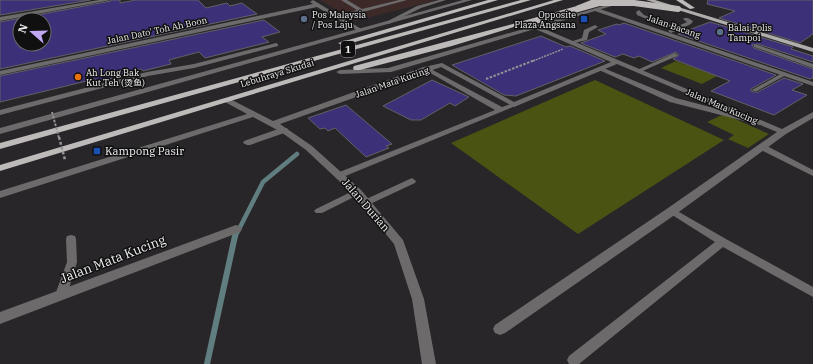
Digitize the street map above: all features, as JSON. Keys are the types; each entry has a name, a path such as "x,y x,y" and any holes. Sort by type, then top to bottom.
{"highway":[{"path":"169,98 321,49 496,0"},
{"name":"Lebuhraya Skudai","path":"0,146 169,98 528,0"},
{"name":"Lebuhraya Skudai","path":"0,168 560,0"},
{"path":"524,24 597,0"},
{"path":"679,0 688,13"},
{"path":"275,85 340,72 599,3 634,3 678,9"}],"main road":[{"path":"650,0 688,13 813,50"},
{"path":"667,0 688,13 813,44"}],"street":[{"path":"0,19 108,0"},
{"path":"310,0 360,30"},
{"path":"0,131 469,0"},
{"name":"Jalan Dato' Toh Ah Boon","path":"0,73 318,5"},
{"path":"340,72 388,70 612,5"},
{"name":"Jalan Bacang","path":"597,10 813,84"},
{"name":"Jalan Mata Kucing","path":"535,27 783,132"},
{"path":"0,113 147,74 194,66 276,45"},
{"path":"514,105 617,62"},
{"name":"Jalan Mata Kucing","path":"273,124 427,69 442,66 514,105"},
{"name":"Jalan Durian","path":"228,100 284,130 309,148 357,192 399,243 418,299 429,364"},
{"path":"0,195 254,114"},
{"path":"500,328 672,212 783,132 813,114"},
{"name":"Jalan Mata Kucing","path":"0,318 236,229"}],"lane":[{"path":"342,0 362,10"},
{"path":"338,17 406,0"},
{"path":"387,23 419,7 444,0"},
{"path":"639,12 642,16 677,29"},
{"path":"664,33 689,23 688,13"},
{"path":"574,44 585,39 586,31 595,27"},
{"path":"756,46 813,66"},
{"path":"638,71 675,55"},
{"path":"427,69 501,110"},
{"path":"601,69 673,100 764,124"},
{"path":"755,90 784,74"},
{"path":"340,175 514,105"},
{"path":"247,143 284,130"},
{"path":"762,147 813,173"},
{"path":"365,203 412,181"},
{"path":"319,210 357,192"},
{"path":"672,212 722,242 813,292"},
{"path":"61,295 72,262 71,239"},
{"path":"574,360 722,242"}],"path":[{"path":"474,83 574,44"},
{"path":"52,112 65,160"}],"shaded area":[{"path":"320,0 437,0 355,21"}],"green space":[{"path":"676,61 717,76 702,84 661,68"},
{"path":"595,80 724,140 578,234 451,143"},
{"path":"724,114 769,134 748,148 728,139 734,135 707,122"}],"building":[{"path":"0,0 90,0 12,12 0,15"},
{"path":"112,0 120,0 120,3 136,0 198,0 206,8 227,3 230,6 242,3 257,14 0,69 0,22 12,20 12,52 52,52 52,12"},
{"path":"708,0 813,0 813,34 800,43 719,18 735,11 707,4"},
{"path":"264,20 280,32 262,37 269,42 205,58 199,52 169,60 171,64 143,71 141,69 112,76 113,78 97,82 95,79 0,102 0,76"},
{"path":"710,22 793,47 791,49 813,56 813,62 758,44 752,45 754,48 813,69 813,78 810,79 678,34"},
{"path":"624,23 776,75 751,89 753,92 758,92 784,78 803,84 792,90 807,95 774,115 711,91 730,81 673,59 679,55 676,52 652,62 639,56 634,58 623,54 615,57 581,43 606,34 598,30"},
{"path":"541,36 566,47 570,46 605,61 516,96 504,95 452,65"},
{"path":"432,80 469,97 455,106 450,103 421,120 411,120 383,106"},
{"path":"346,105 392,144 386,146 389,148 366,157 335,128 328,131 325,128 320,129 308,118"}],"waterway":[{"path":"235,237 263,182 297,154"},
{"path":"207,364 235,236"}],"place":[{"name":"Pos Malaysia / Pos Laju","path":"304,19"},
{"name":"Opposite Plaza Angsana","path":"584,19"},
{"name":"Balai Polis Tampoi","path":"720,32"},
{"name":"Ah Long Bak Kut Teh (烫鱼)","path":"78,77"},
{"name":"Kampong Pasir","path":"97,151"}]}
